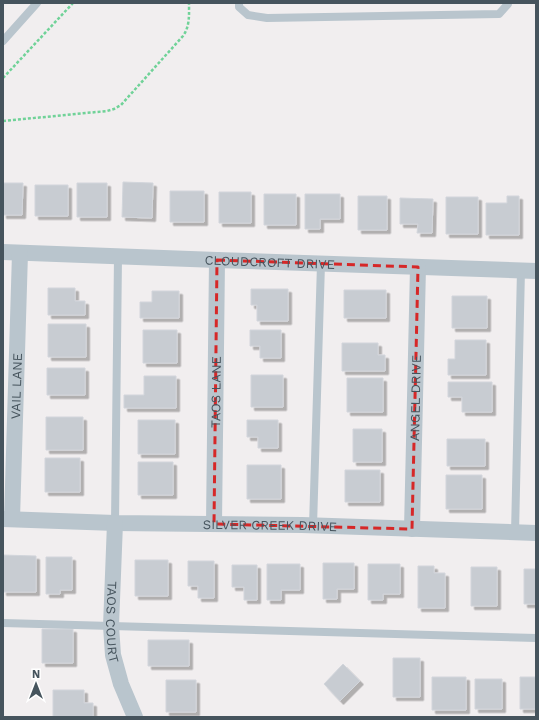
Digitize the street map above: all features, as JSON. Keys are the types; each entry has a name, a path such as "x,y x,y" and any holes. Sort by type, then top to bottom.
{"street":[{"name":"CLOUDCROFT DRIVE","path":"3,252 528,271"},
{"name":"VAIL LANE","path":"8,519 20,253"},
{"name":"TAOS LANE","path":"214,524 217,260"},
{"name":"ANGEL DRIVE","path":"412,529 418,267"},
{"name":"SILVER CREEK DRIVE","path":"8,519 536,533"},
{"name":"TAOS COURT","path":"115,523 111,626 113,655 121,684 135,717"}],"lane":[{"path":"3,41 37,3"},
{"path":"239,3 239,6 248,15 267,18 499,14 508,3"},
{"path":"115,523 118,257"},
{"path":"313,526 321,264"},
{"path":"515,533 528,271"},
{"path":"3,623 536,638"}],"path":[{"path":"3,78 73,3"},
{"path":"3,120 107,111 121,105 187,31 189,25 189,3"}],"highlighted area":[{"path":"217,260 418,267 412,529 214,524"}],"building":[{"path":"123,182 153,183 152,218 122,217"},
{"path":"3,183 23,183 22,215 3,215"},
{"path":"77,183 107,183 107,217 77,217"},
{"path":"35,185 68,185 68,216 35,216"},
{"path":"170,191 204,191 204,222 170,222"},
{"path":"219,192 251,192 251,223 219,223"},
{"path":"264,194 296,194 296,225 264,225"},
{"path":"305,194 340,194 340,219 320,219 320,229 305,229"},
{"path":"358,196 387,196 387,230 358,230"},
{"path":"507,196 519,196 519,235 486,235 486,203 507,203"},
{"path":"446,197 478,197 478,234 446,234"},
{"path":"400,198 433,199 432,233 417,233 418,224 400,224"},
{"path":"48,288 75,288 75,301 85,301 85,315 48,315"},
{"path":"251,289 288,289 288,321 257,321 257,305 251,305"},
{"path":"344,290 386,290 386,318 344,318"},
{"path":"152,291 179,291 179,318 140,318 140,302 152,302"},
{"path":"452,296 487,296 487,328 452,328"},
{"path":"48,324 86,324 86,357 48,357"},
{"path":"143,330 177,330 177,363 143,363"},
{"path":"250,330 281,330 281,358 260,358 260,346 250,346"},
{"path":"455,340 486,340 486,375 448,375 448,359 455,359"},
{"path":"342,343 378,343 378,355 385,355 385,371 342,371"},
{"path":"47,368 85,368 85,395 47,395"},
{"path":"251,375 283,375 283,407 251,407"},
{"path":"144,376 176,376 176,408 124,408 124,395 144,395"},
{"path":"347,378 383,378 383,412 347,412"},
{"path":"448,382 492,382 492,412 462,412 462,397 448,397"},
{"path":"46,417 83,417 83,450 46,450"},
{"path":"138,420 175,420 175,454 138,454"},
{"path":"247,420 278,420 278,448 258,448 258,437 247,437"},
{"path":"353,429 382,429 382,462 353,462"},
{"path":"447,439 485,439 485,466 447,466"},
{"path":"45,458 80,458 80,492 45,492"},
{"path":"138,462 173,462 173,495 138,495"},
{"path":"247,465 281,465 281,499 247,499"},
{"path":"345,470 380,470 380,502 345,502"},
{"path":"446,475 482,475 482,509 446,509"},
{"path":"3,555 36,556 36,592 3,592"},
{"path":"46,557 72,557 72,590 60,590 60,594 46,594"},
{"path":"135,560 168,560 168,596 135,596"},
{"path":"188,561 214,561 214,598 198,598 198,586 188,586"},
{"path":"323,563 354,563 354,589 337,589 337,599 323,599"},
{"path":"267,564 300,564 300,590 281,590 281,600 267,600"},
{"path":"368,564 400,564 400,594 383,594 383,600 368,600"},
{"path":"232,565 257,565 257,600 244,600 244,587 232,587"},
{"path":"418,566 434,566 434,573 445,573 445,608 418,608"},
{"path":"471,567 497,567 497,606 471,606"},
{"path":"524,569 536,569 536,604 524,604"},
{"path":"42,629 73,629 73,663 42,663"},
{"path":"148,640 189,640 189,666 148,666"},
{"path":"393,658 420,658 420,697 393,697"},
{"path":"343,664 360,681 340,701 324,684"},
{"path":"432,677 466,677 466,710 432,710"},
{"path":"520,677 536,677 536,709 520,709"},
{"path":"475,679 502,679 502,709 475,709"},
{"path":"166,680 196,680 196,712 166,712"},
{"path":"53,690 84,690 84,703 93,703 93,717 53,717"}]}
